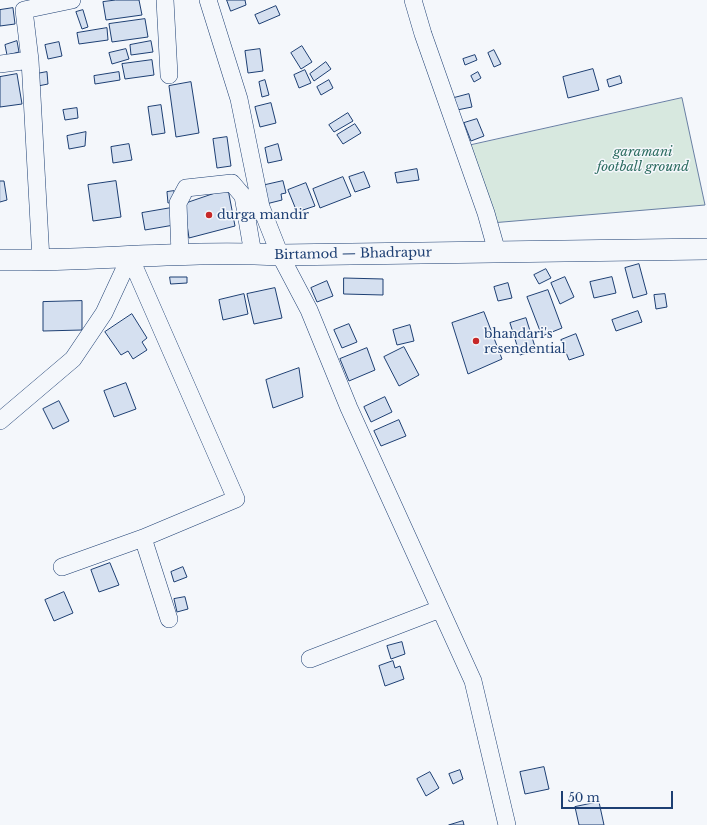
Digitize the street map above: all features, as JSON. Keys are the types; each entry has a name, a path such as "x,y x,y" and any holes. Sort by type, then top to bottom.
{"main road":[{"name":"Birtamod — Bhadrapur","path":"0,260 41,260 180,254 280,255 707,249"}],"street":[{"path":"41,260 30,60 23,5 72,0"},
{"path":"165,0 170,75"},
{"path":"208,0 239,99 261,207 280,255 309,310 349,408 473,681 508,825"},
{"path":"413,0 422,34 486,213 497,252"},
{"path":"0,64 30,60"},
{"path":"180,254 178,203 186,188 232,183 243,196 253,254"},
{"path":"0,421 73,359 104,313 130,257"},
{"path":"62,568 144,538 236,500 130,257"},
{"path":"144,538 169,619"},
{"path":"310,659 440,609"}],"green space":[{"name":"garamani football ground","path":"682,98 705,205 491,223 467,146"}],"building":[{"path":"116,0 139,0 142,15 106,20 103,2"},
{"path":"227,0 245,0 246,5 231,11"},
{"path":"276,6 280,15 259,24 255,15"},
{"path":"13,8 15,24 0,26 0,10"},
{"path":"83,10 88,27 82,29 76,12"},
{"path":"145,19 148,37 112,42 109,24"},
{"path":"107,28 108,40 79,44 77,33"},
{"path":"17,41 19,52 7,55 5,45"},
{"path":"151,41 153,52 131,55 130,45"},
{"path":"59,42 62,56 48,59 45,45"},
{"path":"302,46 312,62 301,69 291,53"},
{"path":"126,49 129,59 112,64 109,53"},
{"path":"260,49 263,71 248,73 245,51"},
{"path":"494,50 501,64 494,67 488,53"},
{"path":"475,55 477,60 465,65 463,59"},
{"path":"152,60 154,75 125,79 122,64"},
{"path":"326,62 331,69 314,81 310,74"},
{"path":"593,69 599,90 568,98 563,77"},
{"path":"305,70 311,83 299,88 294,75"},
{"path":"47,72 48,84 38,86 36,74"},
{"path":"119,72 120,80 95,84 94,76"},
{"path":"478,72 481,78 474,82 471,76"},
{"path":"17,74 22,104 0,107 0,77"},
{"path":"620,76 622,83 609,87 607,80"},
{"path":"265,80 269,95 262,97 259,82"},
{"path":"329,80 333,88 321,95 317,87"},
{"path":"191,82 199,133 176,137 169,86"},
{"path":"469,94 472,107 457,110 454,98"},
{"path":"271,103 276,123 260,127 255,107"},
{"path":"161,105 165,133 152,135 148,107"},
{"path":"77,108 78,118 65,120 63,110"},
{"path":"348,113 353,121 334,132 329,125"},
{"path":"477,119 484,136 471,141 464,123"},
{"path":"355,124 361,133 343,144 337,135"},
{"path":"86,132 85,146 69,149 67,136"},
{"path":"227,137 231,166 217,168 213,139"},
{"path":"129,144 132,160 113,163 111,147"},
{"path":"278,144 282,160 268,163 265,148"},
{"path":"417,169 419,180 397,183 395,173"},
{"path":"364,172 370,187 355,192 349,177"},
{"path":"343,177 351,196 320,208 313,189"},
{"path":"0,181 4,181 7,200 0,202"},
{"path":"116,181 121,217 93,221 88,185"},
{"path":"283,181 286,193 281,194 282,200 266,204 261,186"},
{"path":"306,183 315,206 297,212 288,190"},
{"name":"durga mandir","path":"228,189 235,226 189,238 184,204"},
{"path":"174,191 176,202 168,203 167,192"},
{"path":"171,208 174,225 145,230 142,213"},
{"path":"639,264 647,294 633,298 625,268"},
{"path":"546,269 551,278 539,284 534,275"},
{"path":"170,277 187,277 187,283 171,284"},
{"path":"565,277 574,297 560,304 551,283"},
{"path":"612,277 616,293 594,298 590,282"},
{"path":"344,278 383,279 383,295 344,294"},
{"path":"327,281 333,296 317,302 311,288"},
{"path":"508,283 512,298 498,301 494,287"},
{"path":"275,288 282,318 254,324 247,294"},
{"path":"548,290 562,328 542,336 527,297"},
{"path":"244,294 248,314 223,320 219,300"},
{"path":"665,294 667,307 656,309 654,295"},
{"path":"82,301 82,330 43,331 43,302"},
{"path":"638,311 642,322 616,331 612,320"},
{"name":"bhandari's resendential","path":"484,312 502,359 468,374 452,323"},
{"path":"132,314 147,338 142,342 147,350 133,359 128,351 121,355 105,332"},
{"path":"526,318 536,350 520,355 510,323"},
{"path":"349,324 357,342 342,348 334,330"},
{"path":"410,325 414,341 397,345 393,330"},
{"path":"576,334 584,355 569,360 561,340"},
{"path":"404,347 419,375 399,386 384,357"},
{"path":"367,348 375,370 349,381 340,359"},
{"path":"299,368 303,397 273,408 266,380"},
{"path":"126,383 136,409 114,417 104,391"},
{"path":"385,397 392,412 371,422 364,407"},
{"path":"59,401 69,421 53,429 43,409"},
{"path":"399,420 406,436 381,446 374,431"},
{"path":"110,563 119,585 99,592 91,570"},
{"path":"183,567 187,577 174,582 171,572"},
{"path":"64,592 73,613 54,621 45,600"},
{"path":"185,597 188,609 177,612 174,599"},
{"path":"402,642 405,654 391,659 387,646"},
{"path":"393,661 395,668 400,666 404,679 385,686 379,666"},
{"path":"544,767 549,789 525,794 520,772"},
{"path":"460,770 463,779 453,784 449,774"},
{"path":"430,772 439,788 426,796 417,779"},
{"path":"599,802 604,825 579,825 575,807"},
{"path":"463,821 464,825 449,825"}],"place":[{"name":"durga mandir","path":"209,215"},
{"name":"bhandari's resendential","path":"476,341"}]}
